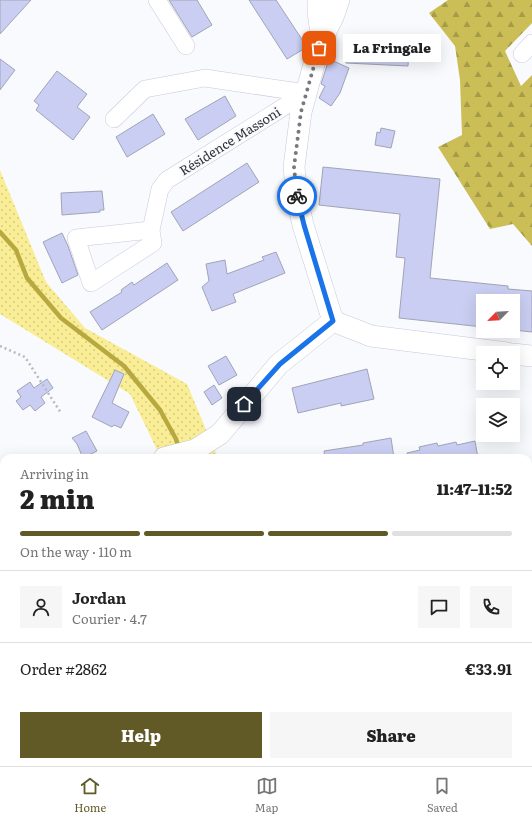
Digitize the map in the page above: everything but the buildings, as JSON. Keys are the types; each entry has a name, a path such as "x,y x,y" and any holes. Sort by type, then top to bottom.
{"main road":[{"path":"318,0 318,13 322,39"},
{"path":"333,321 297,198 294,167 301,112 306,93 322,39 333,17 339,0"},
{"path":"333,321 371,336 476,349"},
{"path":"180,454 195,450 220,434 280,364 333,321"},
{"path":"520,355 532,356"}],"street":[{"path":"157,0 186,46"},
{"name":"Résidence Massoni","path":"114,119 145,89 205,78 306,93"},
{"name":"Résidence Massoni","path":"151,230 160,189 167,180 306,93"}],"path":[{"path":"0,346 25,357 61,413"}],"shaded area":[{"path":"0,170 46,282 85,328 187,384 216,454 159,454 130,394 0,314"}],"green space":[{"path":"448,0 532,0 532,23 505,51 521,86 532,75 532,246 513,224 490,229 438,147 462,135 460,80 455,46 429,13"}],"waterway":[{"path":"0,232 16,250 27,278 61,318 124,366 160,410 176,439 179,449"}],"way so far":[{"path":"297,196 294,167 301,112 319,48"}],"place":[{"name":"La Fringale","path":"319,48"}],"route":[{"path":"244,404 280,364 333,321 304,225 297,196"}]}
